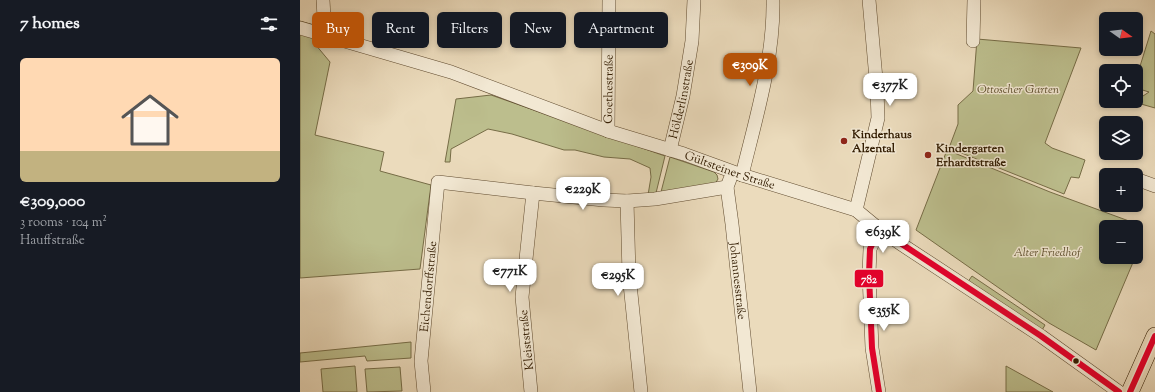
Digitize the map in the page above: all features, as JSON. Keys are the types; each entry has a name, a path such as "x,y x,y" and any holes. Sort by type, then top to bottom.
{"main road":[{"path":"1130,392 1155,336"}],"street":[{"path":"323,0 323,12"},
{"name":"Goethestraße","path":"608,131 609,0"},
{"name":"Hölderlinstraße","path":"670,150 683,96 692,41 694,0"},
{"name":"Johannesstraße","path":"750,392 727,187 738,174 762,95 770,44 774,0"},
{"path":"856,210 878,118 869,0"},
{"path":"973,41 974,0"},
{"name":"Gültsteiner Straße","path":"300,28 312,32"},
{"name":"Gültsteiner Straße","path":"364,47 452,72 608,131 670,150 738,174 856,210 879,229 1041,336 1119,392"},
{"name":"Eichendorffstraße","path":"424,392 421,361 438,182 533,194"},
{"path":"1143,182 1155,186"},
{"path":"533,194 627,201 663,198 727,187"},
{"name":"Kleiststraße","path":"531,392 522,297 533,194"},
{"path":"627,201 628,274 641,392"},
{"path":"879,229 870,249 869,274 872,348 879,392"}],"green space":[{"path":"300,21 312,24 312,48 318,48 330,62 315,135 384,152 380,171 431,185 420,269 300,278"},
{"path":"1151,31 1155,34 1155,108 1143,105 1143,96 1149,92 1143,90 1143,64 1141,64"},
{"name":"Ottoscher Garten","path":"977,39 1081,48 1045,143 1052,148 1085,160 1079,178 1071,177 1064,194 949,148 958,124 958,105 973,91"},
{"path":"491,95 665,156 656,193 648,195 651,177 650,168 630,159 604,157 575,150 564,150 512,134 488,129 451,149 450,162 445,162 456,99"},
{"name":"Alter Friedhof","path":"947,150 1050,192 1099,210 1099,212 1104,212 1126,220 1099,220 1099,264 1132,264 1096,350 1049,323 916,230"},
{"path":"670,157 714,172 718,179 715,184 661,192"},
{"path":"972,276 1045,325 1041,332 967,283"},
{"path":"411,342 411,358 367,361 365,356 300,362 300,353"},
{"path":"355,366 357,392 323,392 321,369"},
{"path":"1006,366 1053,392 1006,392"},
{"path":"400,367 402,391 367,392 365,369"}],"transit line":[{"name":"782","path":"879,392 872,348 869,274 870,249 879,229 1041,336 1119,392"},
{"name":"782","path":"1130,392 1155,336"}],"place":[{"name":"Kinderhaus Alzental","path":"844,141"},
{"name":"Kindergarten Erhardtstraße","path":"928,155"}]}
